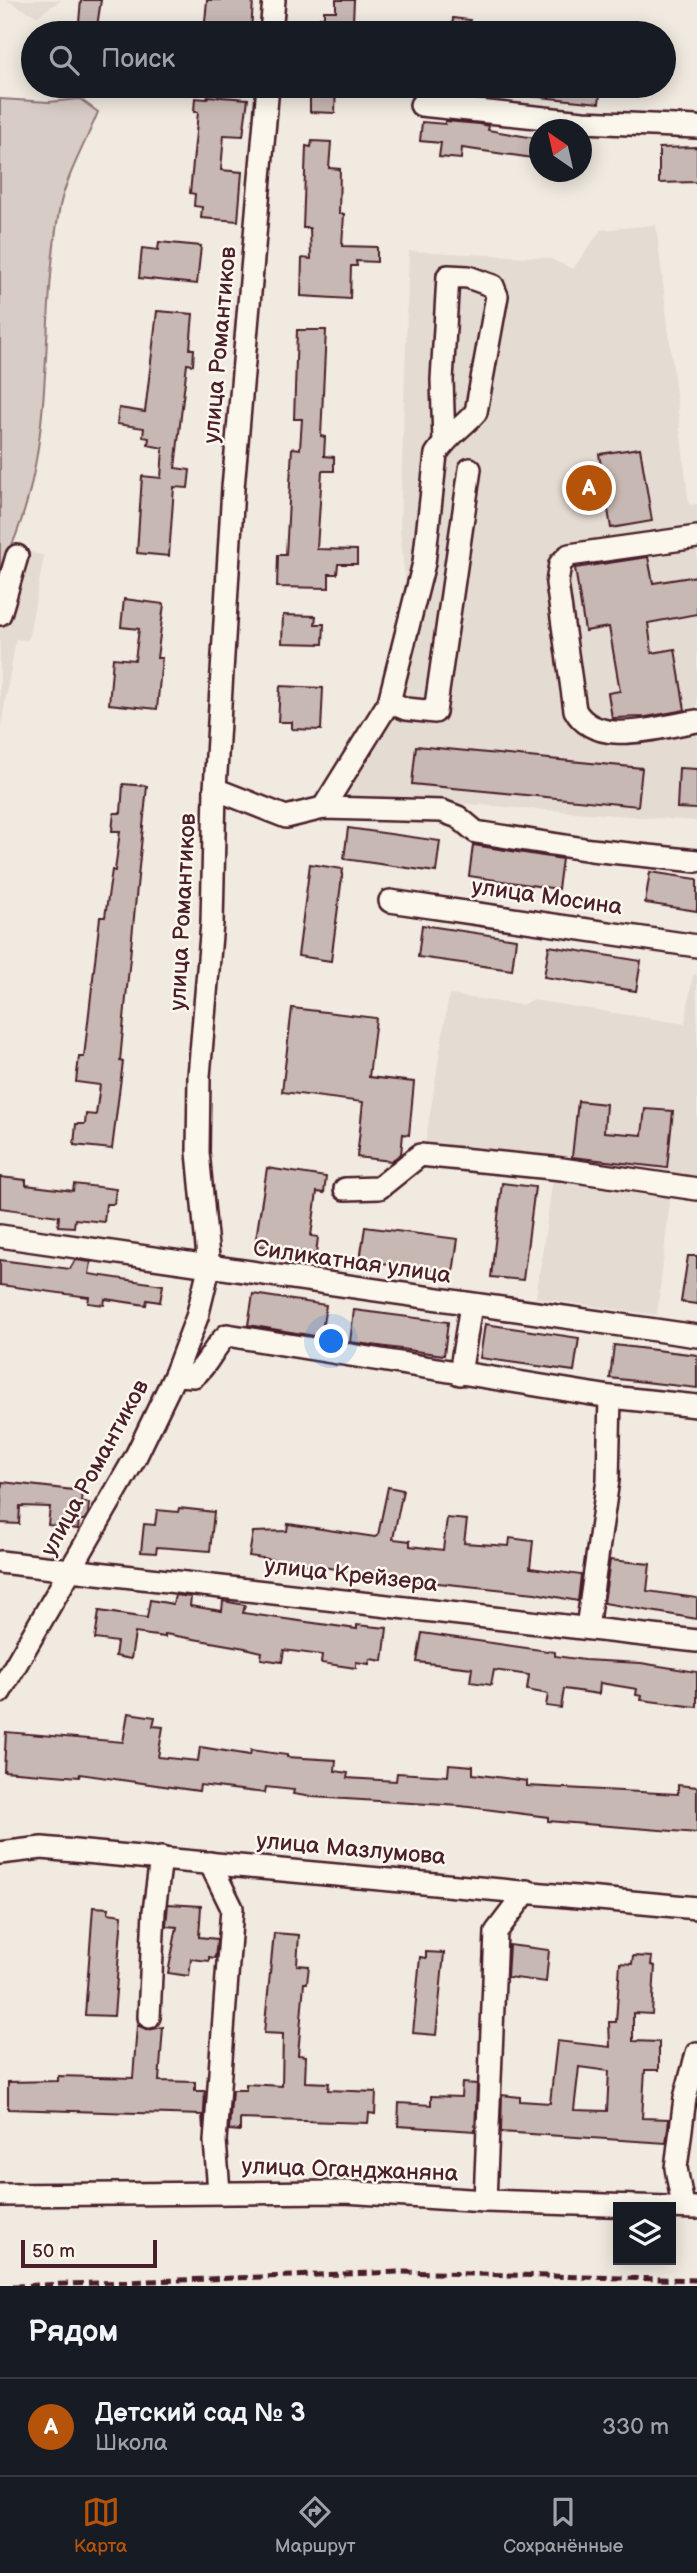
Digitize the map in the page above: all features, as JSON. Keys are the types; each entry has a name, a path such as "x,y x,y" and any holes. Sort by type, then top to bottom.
{"street":[{"path":"272,21 274,0"},
{"name":"улица Романтиков","path":"0,1692 135,1458 175,1374 197,1317 209,1268 198,1152 198,1076 212,923 215,789 233,488 267,98"},
{"path":"421,105 583,122 697,127"},
{"path":"323,808 389,702 424,563 436,454 444,442 476,412 496,296 493,286 468,277 448,276 442,380 444,442"},
{"path":"389,702 406,709 435,712 470,469"},
{"path":"697,537 569,555 560,564 557,583 575,710 582,722 597,731 621,732 697,721"},
{"path":"0,614 17,556"},
{"path":"215,789 286,817 323,808 442,811 458,817 476,832 591,850 697,861"},
{"name":"улица Мосина","path":"390,901 697,946"},
{"path":"345,1189 379,1188 421,1155 562,1170 697,1189"},
{"name":"Силикатная улица","path":"0,1236 697,1336"},
{"path":"460,1374 471,1305"},
{"path":"175,1374 194,1376 202,1369 216,1345 228,1335 610,1397 697,1406"},
{"path":"587,1628 608,1480 610,1397"},
{"name":"улица Крейзера","path":"0,1562 697,1641"},
{"name":"улица Мазлумова","path":"0,1853 42,1848 697,1908"},
{"path":"149,2017 154,1911 161,1858"},
{"path":"210,1863 232,1908 215,2141 219,2191"},
{"path":"485,2201 496,1933 527,1891"},
{"path":"690,2207 676,2168 685,2098 697,2053"},
{"name":"улица Оганджаняна","path":"0,2195 345,2192 485,2201 690,2207"}],"shaded area":[{"path":"6,0 61,0 37,16"},
{"path":"0,99 49,102 80,99 98,112 60,206 53,252 39,438 31,484 19,528 0,570"},
{"path":"656,225 689,505 697,504 697,821 318,793 382,699 405,580 400,529 409,251 548,258 573,269 601,230"},
{"path":"7,546 44,556 28,640 16,639 0,731 0,560"},
{"path":"693,974 697,975 697,1194 671,1191 657,1315 536,1298 553,1179 422,1164 449,995 521,1005 532,1000 685,1024"}],"building":[{"path":"81,0 101,0 98,21 79,21"},
{"path":"207,0 253,0 252,21 205,21"},
{"path":"336,0 354,0 353,21 320,21 320,17 324,17 324,11 336,11"},
{"path":"453,18 470,20 470,21 453,21"},
{"path":"195,98 248,99 243,136 224,135 221,170 242,172 238,221 201,218 202,207 194,206 195,194 190,193 198,112 194,112"},
{"path":"310,98 336,98 335,113 310,112"},
{"path":"550,98 600,98 599,103"},
{"path":"445,121 480,124 489,126 488,130 529,137 529,157 462,148 461,159 439,157 441,143 420,141 422,122 445,124"},
{"path":"312,141 331,142 329,168 340,169 339,214 344,214 342,246 377,247 377,262 356,261 357,266 351,266 350,299 301,296 302,258 311,259 310,228 303,228 306,146 311,147"},
{"path":"697,147 697,182 659,183 659,148"},
{"path":"159,242 201,246 197,284 139,278 142,248 158,250"},
{"path":"157,311 193,314 190,349 194,349 193,365 187,364 175,468 190,470 188,488 174,487 169,556 137,553 142,476 161,478 163,448 148,445 149,438 143,437 144,428 117,424 119,408 145,412"},
{"path":"297,330 326,330 321,436 325,437 324,456 334,457 334,471 322,471 317,549 357,550 357,564 338,564 337,574 329,574 329,588 277,587 278,555 286,555 292,448 300,449 302,419 294,419"},
{"path":"640,448 652,521 611,528 599,454"},
{"path":"648,557 653,583 697,576 697,614 648,623 652,653 675,649 685,710 646,717 612,718 608,693 620,691 609,627 585,631 575,568"},
{"path":"124,599 164,604 157,658 162,658 157,709 109,704 113,658 135,660 139,629 121,627"},
{"path":"283,615 316,616 315,624 324,624 323,644 282,643"},
{"path":"280,686 323,688 321,730 292,729 292,722 278,722"},
{"path":"416,746 642,768 638,806 412,784"},
{"path":"679,768 697,769 697,809 677,808"},
{"path":"123,784 147,786 120,1061 123,1062 112,1149 74,1145 76,1124 85,1124 86,1114 96,1115 100,1085 76,1082 79,1057 84,1057 100,917 105,917 112,870 115,871 120,831 112,831 114,813 121,813"},
{"path":"348,828 440,841 436,872 344,859"},
{"path":"473,845 562,859 558,889 469,876"},
{"path":"310,864 343,869 331,961 298,956"},
{"path":"650,872 697,879 697,911 645,903"},
{"path":"422,925 516,939 512,970 418,957"},
{"path":"549,946 641,961 636,991 544,977"},
{"path":"292,1008 376,1018 369,1077 414,1082 409,1135 403,1134 401,1154 391,1161 357,1157 363,1102 282,1092"},
{"path":"578,1101 606,1104 604,1132 642,1135 645,1109 673,1111 667,1168 572,1157"},
{"path":"267,1168 326,1177 324,1193 317,1192 311,1236 318,1237 316,1254 255,1245"},
{"path":"0,1177 26,1180 26,1185 73,1191 74,1184 116,1189 114,1204 106,1204 104,1222 75,1219 74,1227 58,1226 59,1216 0,1208"},
{"path":"502,1183 535,1187 523,1280 491,1277"},
{"path":"365,1227 458,1239 453,1273 360,1260"},
{"path":"688,1256 697,1256 697,1304 681,1302"},
{"path":"0,1260 70,1269 75,1260 91,1262 89,1274 163,1285 160,1302 147,1300 146,1305 105,1299 104,1305 88,1303 89,1297 0,1285"},
{"path":"253,1294 326,1305 321,1337 248,1325"},
{"path":"354,1310 448,1322 444,1355 350,1342"},
{"path":"485,1324 579,1338 574,1371 480,1358"},
{"path":"614,1345 697,1355 697,1388 610,1378"},
{"path":"2,1482 82,1491 81,1502 89,1503 88,1514 84,1520 79,1520 78,1529 48,1525 50,1507 20,1506 19,1524 0,1523"},
{"path":"388,1487 403,1490 393,1539 410,1541 410,1546 443,1550 447,1518 467,1520 464,1543 509,1546 510,1538 533,1541 530,1568 581,1575 578,1601 249,1556 253,1532 287,1531 288,1524 375,1537 378,1535"},
{"path":"179,1508 214,1512 210,1551 157,1547 156,1553 141,1552 144,1524 155,1525 157,1510 178,1512"},
{"path":"610,1560 650,1564 647,1591 697,1598 697,1619 604,1603"},
{"path":"175,1595 191,1597 190,1606 222,1611 223,1601 245,1605 243,1613 357,1629 357,1625 387,1628 383,1661 370,1659 369,1664 356,1662 356,1668 321,1663 322,1655 284,1650 282,1662 261,1659 262,1652 245,1648 165,1634 165,1637 135,1633 131,1659 115,1656 117,1642 95,1639 99,1611 147,1618 150,1600 173,1604"},
{"path":"422,1633 555,1652 555,1656 641,1663 697,1672 697,1707 641,1700 642,1696 636,1695 637,1689 600,1683 599,1694 564,1689 561,1708 546,1706 548,1694 527,1690 529,1675 494,1670 491,1685 470,1682 472,1668 417,1662"},
{"path":"128,1713 155,1717 153,1726 163,1727 158,1757 198,1761 200,1747 250,1755 251,1750 287,1757 336,1760 335,1771 348,1773 347,1778 396,1781 397,1773 448,1776 449,1764 473,1766 473,1774 527,1781 527,1786 678,1794 678,1785 697,1787 697,1833 548,1821 548,1817 461,1806 312,1797 293,1794 294,1790 266,1787 265,1793 200,1785 199,1791 80,1774 79,1777 4,1771 6,1732 123,1742"},
{"path":"168,1904 201,1906 199,1937 217,1939 215,1958 209,1957 209,1961 191,1959 189,1976 168,1973 177,1927 166,1926"},
{"path":"93,1907 109,1908 108,1913 122,1915 114,2016 85,2015"},
{"path":"274,1933 299,1935 297,1965 309,1966 307,1983 304,1983 298,2055 306,2056 305,2082 329,2083 328,2090 376,2092 375,2114 369,2113 368,2123 240,2119 240,2131 229,2130 232,2090 246,2090 246,2084 282,2086 283,2034 264,2033"},
{"path":"509,1945 549,1950 546,1982 507,1977"},
{"path":"426,1952 444,1953 436,2035 413,2033 420,1957 426,1958"},
{"path":"633,1956 652,1957 651,1965 655,1966 652,2014 633,2013 633,2041 659,2042 659,2070 645,2070 642,2118 669,2119 666,2143 501,2132 502,2095 520,2097 520,2101 550,2103 557,2041 610,2047 609,2022 616,2022 620,1963 632,1964","holes":["579,2067 609,2071 607,2111 574,2110"]},
{"path":"137,2025 148,2030 163,2027 159,2081 195,2082 195,2091 205,2091 203,2129 202,2115 8,2109 8,2082 58,2081 58,2076 133,2078"},
{"path":"462,2083 477,2084 475,2131 398,2126 399,2103 431,2105 431,2096 461,2097"}],"railway":[{"path":"13,2286 400,2272 697,2280"}],"place":[{"name":"Детский сад № 3","path":"589,488"}]}
